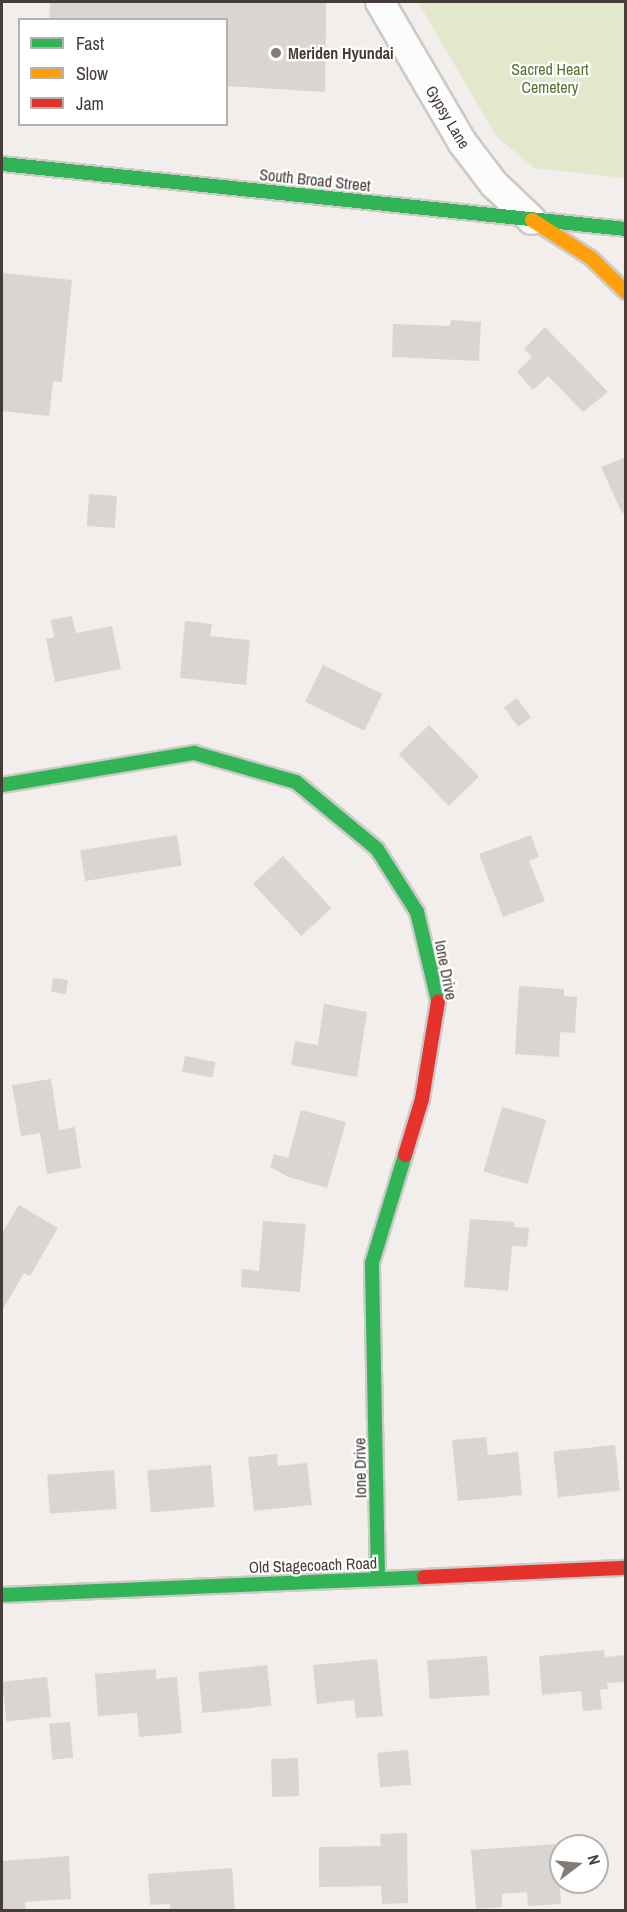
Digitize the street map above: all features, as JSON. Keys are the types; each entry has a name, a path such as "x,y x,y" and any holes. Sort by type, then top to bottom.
{"street":[{"name":"Gypsy Lane","path":"380,2 462,142 494,184 532,220"},
{"name":"South Broad Street","path":"2,164 626,229"},
{"path":"532,220 591,258 626,292"},
{"name":"Ione Drive","path":"2,785 194,753 296,782 377,849 417,912 438,1001 422,1099 372,1263 378,1579"},
{"name":"Old Stagecoach Road","path":"2,1595 626,1568"}],"green space":[{"name":"Sacred Heart Cemetery","path":"418,2 625,2 625,178 534,168 496,136"}],"building":[{"name":"Meriden Hyundai","path":"50,2 326,2 325,92 228,86 228,18 49,18"},
{"path":"2,273 72,280 62,382 53,381 49,416 2,411"},
{"path":"451,320 481,322 479,361 392,357 393,324 450,326"},
{"path":"545,327 608,392 583,412 548,376 533,390 517,372 532,357 524,349"},
{"path":"626,457 626,512 622,513 601,467"},
{"path":"89,494 117,496 115,528 87,526"},
{"path":"72,616 76,633 112,626 121,669 55,682 46,639 54,637 51,620"},
{"path":"185,621 212,624 210,636 250,640 246,685 180,678"},
{"path":"323,665 382,694 364,731 305,702"},
{"path":"517,698 531,717 518,727 504,707"},
{"path":"429,725 479,777 449,806 399,754"},
{"path":"177,835 182,866 85,881 80,850"},
{"path":"531,835 539,857 529,861 545,901 503,917 479,854"},
{"path":"283,856 331,908 301,936 253,884"},
{"path":"53,978 68,980 66,994 51,992"},
{"path":"519,986 564,989 564,996 577,997 575,1033 560,1032 559,1057 515,1054"},
{"path":"324,1004 367,1012 357,1077 291,1065 295,1041 318,1045"},
{"path":"185,1056 215,1062 212,1078 182,1072"},
{"path":"51,1079 59,1130 75,1127 81,1168 47,1174 40,1133 21,1136 12,1085"},
{"path":"502,1107 546,1120 528,1184 484,1171"},
{"path":"301,1110 346,1122 327,1188 289,1177 270,1167 274,1154 288,1158"},
{"path":"19,1205 58,1228 30,1276 24,1273 2,1311 2,1233"},
{"path":"470,1219 514,1222 514,1227 529,1228 527,1247 512,1246 508,1291 464,1287"},
{"path":"263,1221 306,1224 300,1292 241,1287 242,1269 259,1271"},
{"path":"486,1437 488,1455 518,1452 522,1495 458,1501 452,1440"},
{"path":"615,1445 620,1491 558,1497 553,1451"},
{"path":"277,1454 278,1466 307,1463 312,1505 254,1511 248,1457"},
{"path":"211,1465 215,1507 151,1512 147,1471"},
{"path":"114,1470 117,1509 50,1514 47,1475"},
{"path":"604,1650 605,1657 626,1655 626,1682 607,1683 608,1689 600,1690 602,1709 583,1711 581,1691 542,1695 539,1656"},
{"path":"487,1656 490,1695 430,1699 427,1660"},
{"path":"377,1659 383,1716 356,1718 354,1700 317,1704 313,1665"},
{"path":"267,1665 271,1706 203,1713 198,1672"},
{"path":"156,1669 156,1679 177,1677 182,1733 139,1737 137,1713 98,1716 95,1674"},
{"path":"47,1677 51,1717 6,1721 2,1682"},
{"path":"70,1722 73,1758 52,1760 49,1724"},
{"path":"408,1750 411,1785 380,1788 377,1753"},
{"path":"298,1758 299,1796 272,1797 271,1759"},
{"path":"407,1833 408,1903 382,1904 381,1886 319,1887 319,1847 381,1846 380,1834"},
{"path":"549,1845 549,1894 560,1894 561,1904 528,1906 527,1892 502,1894 502,1907 476,1909 471,1850"},
{"path":"69,1856 71,1899 25,1902 26,1910 2,1910 2,1861"},
{"path":"232,1868 235,1910 170,1910 170,1904 150,1905 148,1874"}],"traffic: fast":[{"path":"2,164 626,229"},
{"path":"2,785 194,753 296,782 377,849 417,912 438,1001"},
{"path":"378,1579 372,1263 405,1155"},
{"path":"2,1595 424,1577"}],"traffic: slow":[{"path":"532,220 591,258 626,292"}],"traffic: jam":[{"path":"405,1155 422,1099 438,1001"},
{"path":"424,1577 626,1568"}],"place":[{"name":"Meriden Hyundai","path":"276,53"}]}
